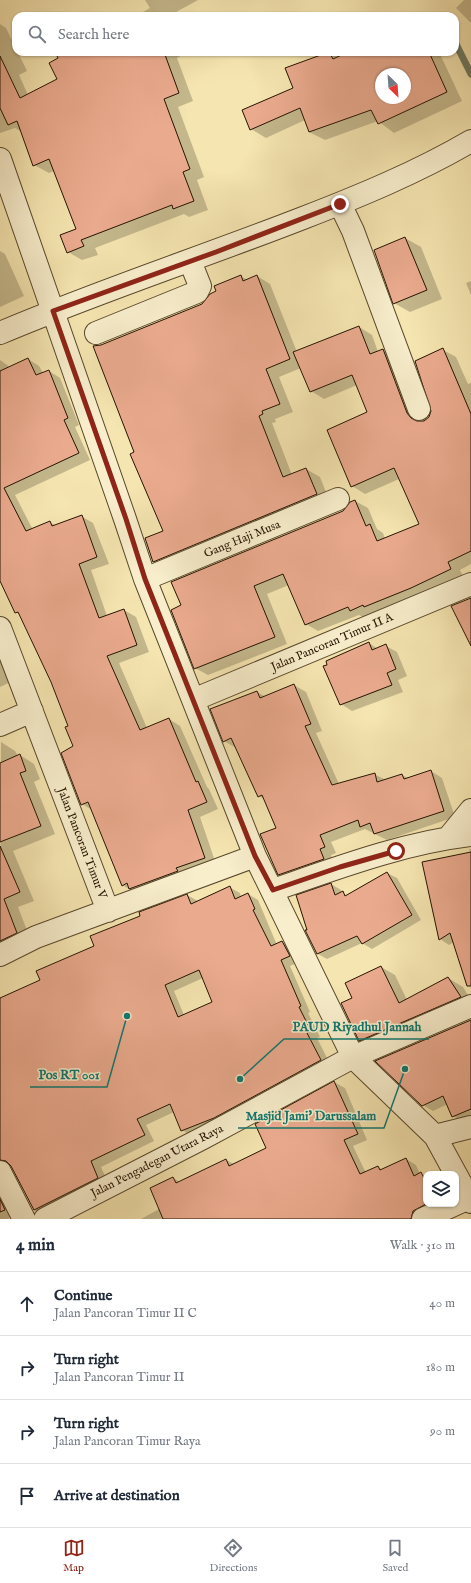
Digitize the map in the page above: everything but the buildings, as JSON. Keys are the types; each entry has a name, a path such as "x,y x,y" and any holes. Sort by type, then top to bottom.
{"street":[{"path":"0,333 53,311 190,262 340,204 398,179 464,145"},
{"path":"0,159 126,519 145,579 255,856 273,890 353,1057 435,1136 470,1200 423,1219"},
{"path":"340,204 353,231 419,409"},
{"path":"96,333 197,292 200,286 190,262"},
{"name":"Gang Haji Musa","path":"145,579 338,499"},
{"name":"Jalan Pancoran Timur II A","path":"193,700 471,584"},
{"name":"Jalan Pancoran Timur V","path":"0,628 108,911 255,856"},
{"path":"0,725 32,711"},
{"path":"448,838 471,810"},
{"path":"273,890 340,867 448,838 471,835"},
{"path":"0,954 36,937 108,911"},
{"name":"Jalan Pengadegan Utara Raya","path":"45,1219 203,1138 353,1057 471,1006"},
{"path":"435,1136 471,1127"},
{"path":"0,1172 24,1219"}],"waterway":[{"path":"459,50 471,74"}],"place":[{"name":"Pos RT 001","path":"127,1016"},
{"name":"Masjid Jami' Darussalam","path":"405,1069"},
{"name":"PAUD Riyadhul Jannah","path":"240,1079"}],"route":[{"path":"340,204 216,252 53,311 126,519 145,579 255,856 273,890 340,867 396,851"}]}
